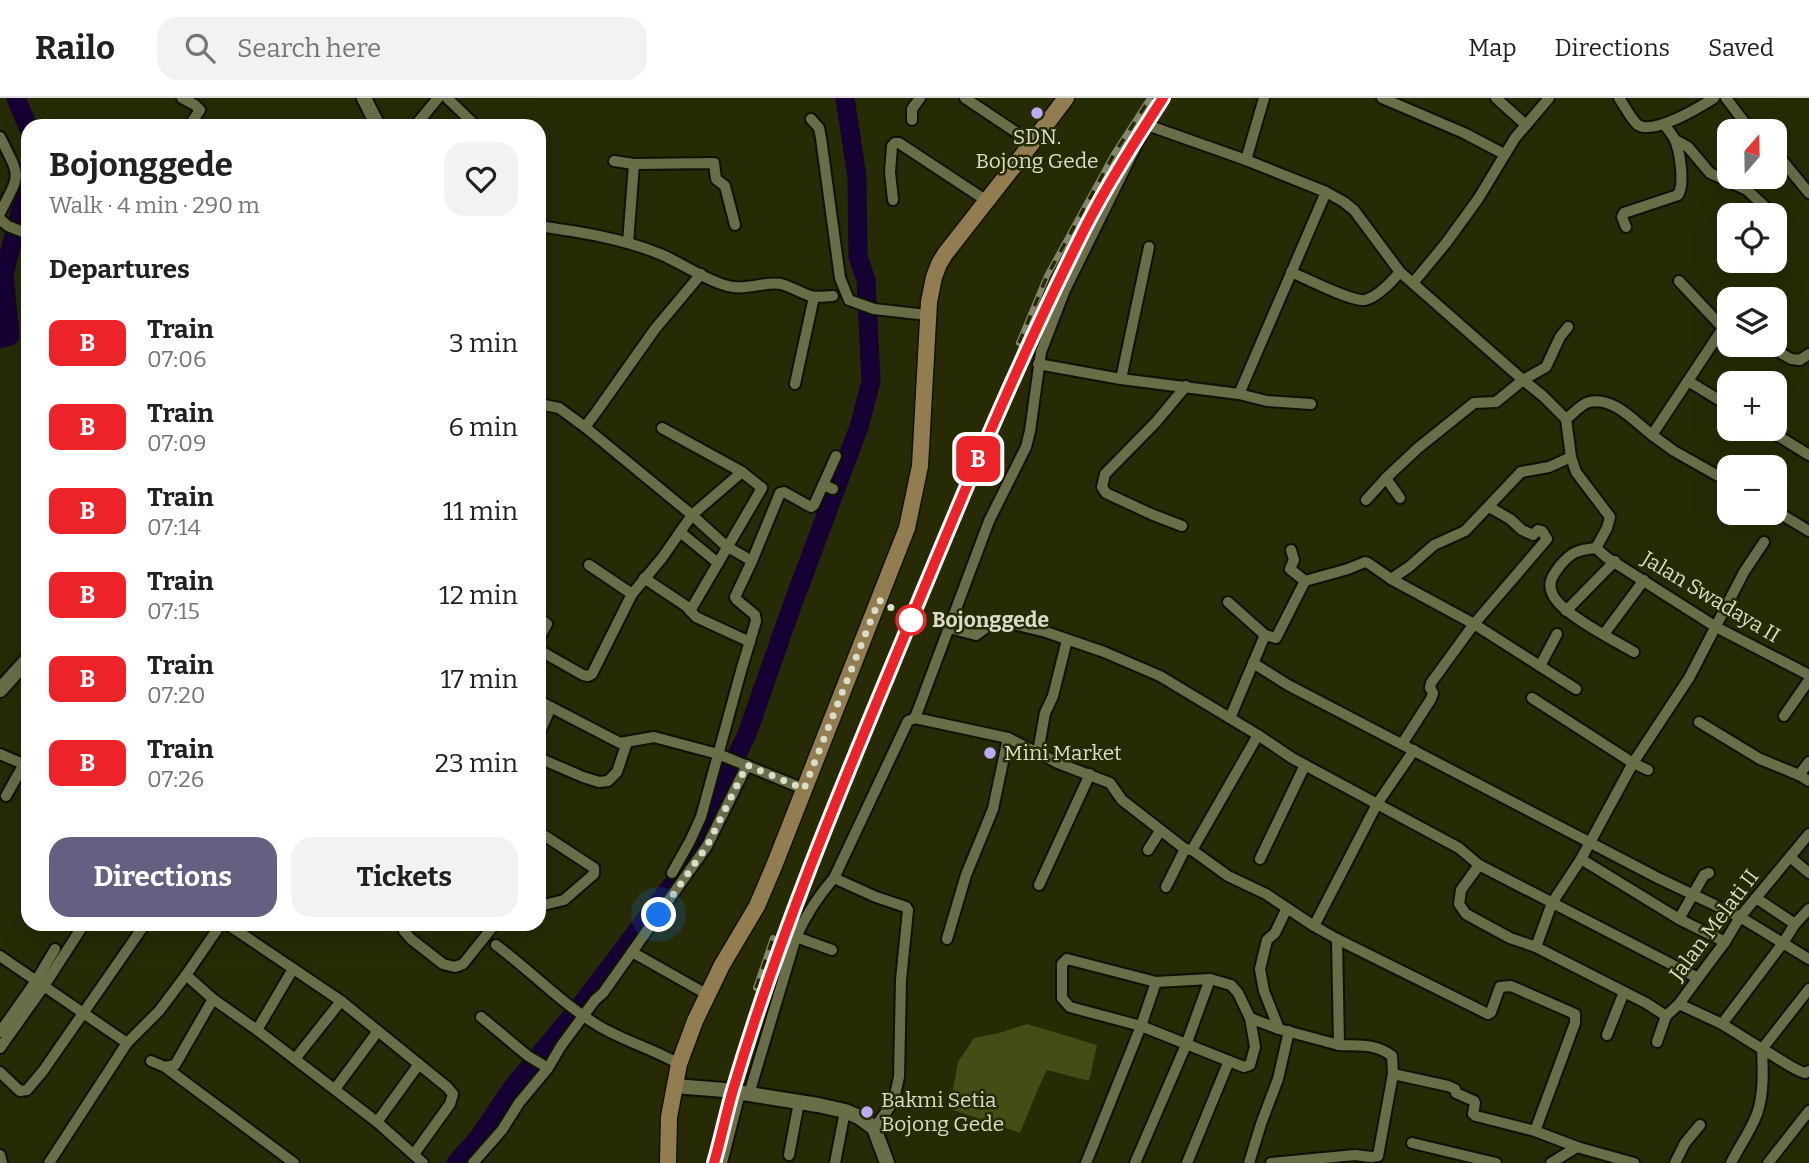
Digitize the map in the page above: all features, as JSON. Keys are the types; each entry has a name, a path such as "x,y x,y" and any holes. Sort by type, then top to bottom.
{"main road":[{"path":"668,1163 669,1117 679,1063 695,1021 735,941 757,906 907,528 920,466 927,315 939,264 1066,98"}],"street":[{"path":"182,98 197,102 200,110 194,119"},
{"path":"364,98 374,119"},
{"path":"421,119 438,98"},
{"path":"447,98 469,119"},
{"path":"912,120 912,109 919,98"},
{"path":"965,98 1032,143"},
{"path":"1246,160 1264,98"},
{"path":"1382,98 1464,133 1504,154"},
{"path":"1496,98 1526,125"},
{"path":"1413,283 1478,199 1504,154 1549,98"},
{"path":"1619,98 1637,124 1645,127 1664,124 1714,98"},
{"path":"1726,98 1742,119"},
{"path":"811,119 819,128 839,278 849,300 874,309 927,315"},
{"path":"1626,227 1622,217 1624,213 1678,195 1682,190 1675,140 1664,124"},
{"path":"915,718 989,521 1026,447 1038,364 1065,290 1144,130 1150,126 1246,160 1326,192 1344,202 1354,211 1400,272 1566,419 1571,457 1576,472 1609,517 1607,528 1596,548 1570,555 1553,576 1550,582 1555,600 1566,611 1634,652"},
{"path":"0,137 18,175 0,214"},
{"path":"1675,140 1688,147 1710,173 1748,190 1762,203"},
{"path":"893,200 890,172 892,146 899,143 987,201"},
{"path":"614,161 634,164 714,163 716,179 725,186 735,225"},
{"path":"628,243 634,164"},
{"path":"1787,166 1809,193"},
{"path":"1239,394 1326,192"},
{"path":"4,222 21,231"},
{"path":"546,227 586,232 657,252 732,287 745,288 778,283 814,297 833,296"},
{"path":"1121,379 1149,247"},
{"path":"1292,272 1349,297 1365,300 1379,292 1400,272"},
{"path":"585,426 655,328 701,274"},
{"path":"1679,281 1717,319"},
{"path":"794,384 814,297"},
{"path":"1366,500 1418,448 1474,403 1496,402 1522,380 1546,367 1560,337 1568,327"},
{"path":"1652,435 1717,341"},
{"path":"1787,357 1800,360 1809,354"},
{"path":"1038,364 1121,379 1239,394 1267,401 1311,404"},
{"path":"1688,381 1717,399"},
{"path":"1182,526 1106,493 1102,487 1105,474 1156,422 1186,386"},
{"path":"1566,419 1587,402 1602,402 1620,410 1674,451 1717,475"},
{"path":"546,404 559,408 585,426 726,546 752,561"},
{"path":"662,428 742,472 779,498"},
{"path":"1787,441 1809,454"},
{"path":"672,873 695,831 756,618 735,597 780,493 784,492 811,507 828,487 836,456"},
{"path":"1391,579 1434,545 1465,531 1521,472 1549,467 1571,457"},
{"path":"546,654 583,675 592,674 632,594 662,558 692,515 742,472"},
{"path":"1386,478 1400,498"},
{"path":"690,611 762,488"},
{"path":"1402,744 1431,699 1431,683 1474,624 1547,539 1542,531 1538,530 1533,535 1528,533 1489,507"},
{"path":"1787,518 1809,531"},
{"path":"680,533 718,563"},
{"path":"1535,947 1552,903 1581,859 1633,763 1689,678 1763,541"},
{"name":"Jalan Swadaya II","path":"1596,548 1716,627 1809,677"},
{"path":"1291,550 1294,560 1290,569 1305,580"},
{"path":"1566,611 1615,561"},
{"path":"1227,602 1265,635 1276,638 1305,580 1365,562 1474,624 1576,689"},
{"path":"589,565 632,594"},
{"path":"644,578 702,621 750,642"},
{"path":"1604,634 1644,580"},
{"path":"949,628 976,635 991,624 1013,624 1104,652 1160,676 1292,758 1459,848 1479,865 1699,978"},
{"path":"1540,666 1557,634"},
{"path":"1230,718 1265,635"},
{"path":"1038,752 1045,713 1053,696 1067,640"},
{"path":"1253,663 1288,685 1589,843 1740,917 1809,959"},
{"path":"0,690 21,667"},
{"path":"1784,716 1809,677"},
{"path":"1532,698 1648,770"},
{"path":"546,704 620,743 654,737 719,754 804,789"},
{"path":"546,718 551,707"},
{"path":"722,1163 796,937 819,894 834,878 908,721 915,718 1008,738 1058,763 1110,783 1122,800 1160,831 1228,876 1266,894 1337,939 1488,1014 1500,987 1511,986 1575,1014 1575,1023 1535,1130"},
{"path":"1699,722 1760,759 1804,778 1809,762"},
{"path":"1166,887 1258,735"},
{"path":"947,939 966,874 993,809 1008,738"},
{"path":"546,761 600,782 608,781 617,772 627,742"},
{"path":"1314,926 1377,804 1414,750"},
{"path":"0,754 21,763"},
{"path":"473,1163 502,1130 543,1065 561,1046 632,952 707,846 743,764"},
{"path":"1260,859 1305,765"},
{"path":"6,796 21,773"},
{"path":"1039,885 1090,774"},
{"path":"1148,850 1160,831"},
{"name":"Jalan Melati II","path":"1657,1042 1666,1016 1699,978 1740,917 1809,834"},
{"path":"546,836 595,870 594,874 564,900 546,904"},
{"path":"1790,857 1809,873"},
{"path":"1581,859 1679,919 1725,942"},
{"path":"1479,865 1461,890 1459,904 1466,914 1625,992 1666,1016"},
{"path":"1679,919 1704,875 1709,873"},
{"path":"834,878 908,910 901,980 899,1077 889,1108 874,1128"},
{"path":"1756,898 1795,924"},
{"path":"1249,1163 1278,1079 1284,1030 1264,991 1260,969 1265,944 1275,933 1287,908"},
{"path":"1722,1024 1809,908"},
{"path":"0,1032 79,931"},
{"path":"0,1072 20,1091 27,1090 140,931"},
{"path":"48,1163 127,1043 159,1011 217,931"},
{"path":"237,931 341,1000 453,1094 453,1099 437,1124 414,1154"},
{"path":"404,931 443,964 455,967 463,964 489,931"},
{"path":"796,937 832,950"},
{"path":"1337,939 1339,1045"},
{"path":"496,945 582,1015 613,1034 679,1063"},
{"path":"0,1048 40,984 55,949"},
{"path":"632,952 708,995"},
{"path":"0,956 127,1043"},
{"path":"1067,959 1156,982 1210,979 1235,988 1250,1018 1255,1047 1250,1065 1244,1067 1141,1026 1070,1007 1062,998 1062,964 1067,959"},
{"path":"257,1030 293,969"},
{"path":"186,975 212,999 377,1122 423,1163"},
{"path":"1135,1163 1186,1045 1210,979"},
{"path":"1086,1163 1156,982"},
{"path":"1731,1163 1758,1112 1762,1049 1809,989"},
{"path":"1607,1035 1625,992"},
{"path":"165,1068 174,1065 212,999"},
{"path":"295,1059 341,1000"},
{"path":"1679,1004 1722,1024 1796,1070 1805,1073 1809,1071"},
{"path":"481,1017 543,1065"},
{"path":"1250,1018 1339,1045 1382,1048 1392,1056 1393,1074 1378,1156 1355,1155 1271,1163"},
{"path":"335,1089 378,1031"},
{"path":"151,1061 165,1068 294,1163"},
{"path":"1188,1163 1229,1061"},
{"path":"377,1122 419,1064"},
{"path":"1393,1074 1455,1089 1456,1093 1474,1101 1476,1116 1535,1130 1577,1147 1633,1163"},
{"path":"675,1086 745,1094 845,1111 874,1128 887,1163"},
{"path":"789,1155 799,1102"},
{"path":"835,1163 845,1111"},
{"path":"1768,1163 1807,1119"},
{"path":"1675,1163 1685,1143 1700,1125"},
{"path":"1412,1143 1496,1163"},
{"path":"1551,1163 1577,1147"},
{"path":"0,1155 2,1163"}],"green space":[{"path":"1027,1024 1097,1045 1089,1081 1047,1070 1020,1133 953,1110 953,1089 958,1062 974,1038"}],"waterway":[{"path":"16,98 25,119"},
{"path":"456,1163 479,1137 512,1088 584,1001 700,848 726,776 746,737 860,424 871,381 866,280 858,257 857,177 845,98"},
{"path":"0,339 10,336 4,274 21,209"}],"railway":[{"path":"714,1163 733,1090 794,910 954,518 1061,276 1113,178 1163,98"},
{"path":"1019,343 1047,276 1114,154 1149,100"},
{"path":"756,988 773,938"}],"train":[{"name":"B","path":"714,1163 732,1092 754,1023 802,889 1001,405 1086,226 1163,98"}],"place":[{"name":"SDN. Bojong Gede","path":"1037,113"},
{"name":"Bojonggede","path":"911,620"},
{"name":"Mini Market","path":"990,753"},
{"name":"Bakmi Setia Bojong Gede","path":"867,1112"}],"route":[{"path":"659,915 707,846 747,765 804,789 879,600 911,620"}]}
